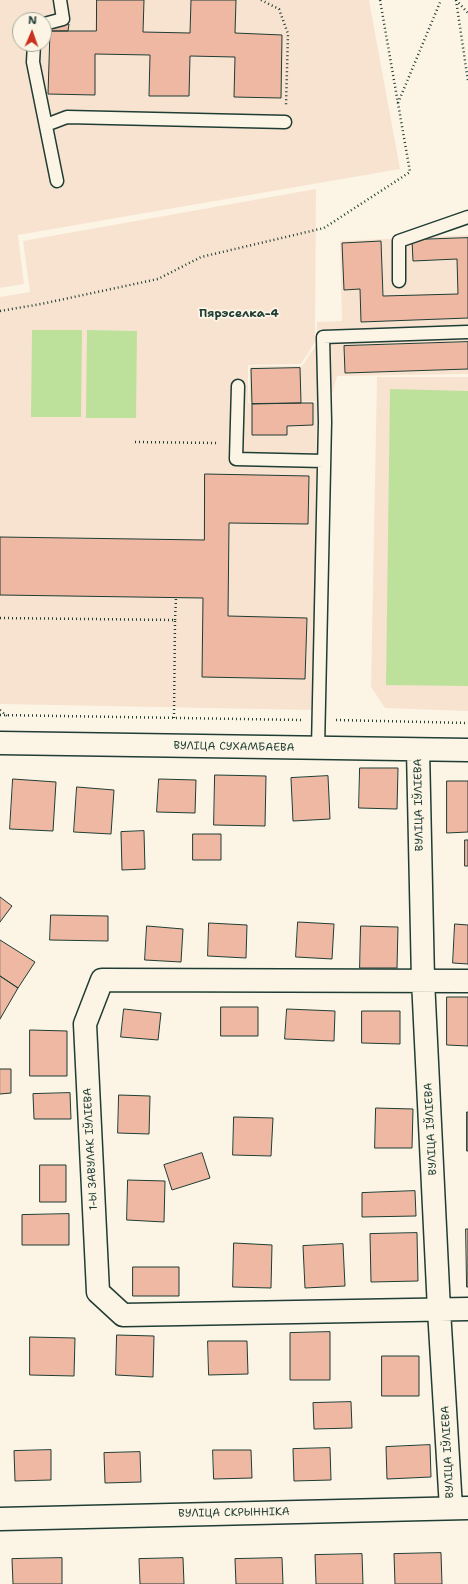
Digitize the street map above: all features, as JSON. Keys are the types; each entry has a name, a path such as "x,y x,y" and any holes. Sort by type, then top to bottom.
{"street":[{"name":"ВУЛІЦА СУХАМБАЕВА","path":"0,742 468,750"},
{"name":"ВУЛІЦА ІЎЛІЕВА","path":"418,750 424,980 439,1310 459,1508"},
{"name":"1-Ы ЗАВУЛАК ІЎЛІЕВА","path":"424,980 102,980 85,1024 98,1292 124,1315 439,1310"},
{"path":"424,980 468,981"},
{"path":"439,1310 468,1309"},
{"name":"ВУЛІЦА СКРЫННІКА","path":"0,1519 459,1508"}],"lane":[{"path":"52,21 63,18 60,0"},
{"path":"34,52 33,62 57,181"},
{"path":"46,125 67,117 285,122"},
{"path":"398,281 399,241 468,217"},
{"path":"318,748 325,422 323,337 467,332"},
{"path":"238,386 236,459 324,461"}],"path":[{"path":"261,0 279,9 288,34 285,122"},
{"path":"0,311 41,304 158,279 201,257 324,228 410,172 380,0"},
{"path":"398,104 441,0"},
{"path":"456,0 468,13"},
{"path":"456,0 468,81"},
{"path":"135,442 237,443"},
{"path":"174,718 176,598"},
{"path":"0,618 175,620"},
{"path":"0,710 7,716"},
{"path":"0,716 468,723"}],"shaded area":[{"path":"0,0 369,0 400,169 18,235 24,284 0,288"},
{"path":"316,189 315,342 301,364 248,365 248,403 317,402 313,710 0,704 0,297 30,292 23,241"},
{"path":"468,235 468,374 337,376 330,401 249,402 250,366 302,366 317,344 317,322 342,321 340,241"},
{"path":"377,377 468,377 468,711 385,708 371,687"}],"green space":[{"path":"32,330 82,330 81,417 31,417"},
{"path":"87,330 137,331 136,418 86,418"},
{"path":"390,389 468,391 468,686 386,685"}],"building":[{"path":"97,0 144,0 143,32 190,33 191,0 236,0 235,33 282,35 281,98 234,97 235,57 190,56 189,96 149,96 150,55 95,54 95,95 48,94 49,52 52,52 52,31 96,31"},
{"path":"52,24 69,24 68,31 52,31"},
{"path":"468,238 468,318 361,322 360,289 344,290 342,243 381,241 383,296 458,294 457,259 413,261 412,240"},
{"path":"468,342 468,369 345,373 344,346"},
{"path":"300,368 301,403 252,404 251,369"},
{"path":"313,403 313,425 287,426 287,435 252,435 252,404"},
{"path":"205,474 309,476 308,524 229,523 228,616 307,618 305,679 202,677 203,598 0,595 0,537 204,540"},
{"path":"360,768 398,768 397,809 359,808"},
{"path":"215,775 266,776 265,826 214,825"},
{"path":"328,776 330,819 293,821 291,778"},
{"path":"13,779 56,782 53,831 10,829"},
{"path":"159,779 196,780 195,813 157,812"},
{"path":"447,781 468,781 468,832 447,833"},
{"path":"77,787 114,790 111,834 74,832"},
{"path":"144,831 145,869 122,870 121,832"},
{"path":"193,834 221,834 221,860 193,860"},
{"path":"465,840 468,840 468,866 465,866"},
{"path":"0,897 12,906 0,922"},
{"path":"51,915 108,916 108,941 50,940"},
{"path":"298,922 334,924 332,959 296,957"},
{"path":"209,923 247,925 246,958 208,956"},
{"path":"455,924 468,925 468,964 453,963"},
{"path":"147,926 183,929 181,962 145,960"},
{"path":"361,926 398,927 397,968 360,968"},
{"path":"0,940 35,962 18,988 0,976"},
{"path":"0,976 18,988 0,1019"},
{"path":"447,997 468,997 468,1046 447,1045"},
{"path":"221,1007 258,1007 258,1036 221,1036"},
{"path":"124,1009 161,1013 158,1040 121,1037"},
{"path":"287,1009 335,1011 334,1041 285,1039"},
{"path":"362,1011 400,1011 400,1044 362,1043"},
{"path":"30,1030 67,1031 67,1076 30,1076"},
{"path":"0,1069 11,1069 11,1093 0,1094"},
{"path":"70,1093 71,1119 34,1119 33,1094"},
{"path":"119,1095 150,1096 149,1134 118,1133"},
{"path":"376,1108 413,1109 412,1148 375,1148"},
{"path":"468,1112 468,1151 467,1151"},
{"path":"234,1117 273,1118 271,1156 233,1155"},
{"path":"202,1153 210,1178 172,1190 164,1165"},
{"path":"40,1165 66,1165 66,1202 40,1202"},
{"path":"128,1180 165,1181 164,1222 127,1220"},
{"path":"415,1191 416,1216 362,1217 362,1193"},
{"path":"69,1214 69,1245 22,1245 22,1215"},
{"path":"466,1229 468,1229 468,1287 467,1287"},
{"path":"417,1233 418,1281 371,1282 370,1234"},
{"path":"234,1243 272,1245 271,1288 233,1287"},
{"path":"343,1244 345,1286 305,1288 303,1246"},
{"path":"133,1267 179,1267 179,1296 133,1296"},
{"path":"330,1332 330,1380 290,1380 290,1333"},
{"path":"117,1335 154,1336 153,1377 116,1375"},
{"path":"30,1337 75,1338 74,1376 30,1375"},
{"path":"208,1341 247,1341 248,1374 209,1375"},
{"path":"382,1356 419,1356 419,1396 382,1396"},
{"path":"351,1402 352,1428 314,1429 313,1403"},
{"path":"430,1445 431,1477 387,1479 386,1447"},
{"path":"330,1448 331,1480 294,1481 293,1449"},
{"path":"51,1450 51,1480 15,1481 14,1451"},
{"path":"213,1450 251,1450 252,1478 214,1479"},
{"path":"140,1452 141,1482 105,1483 104,1453"},
{"path":"441,1553 442,1584 395,1584 394,1554"},
{"path":"362,1554 363,1584 316,1584 315,1555"},
{"path":"62,1558 62,1584 13,1584 12,1559"},
{"path":"183,1558 184,1584 140,1584 139,1559"},
{"path":"282,1558 283,1584 236,1584 235,1559"}],"district":[{"name":"Пярэселка-4","path":"239,314"}]}
